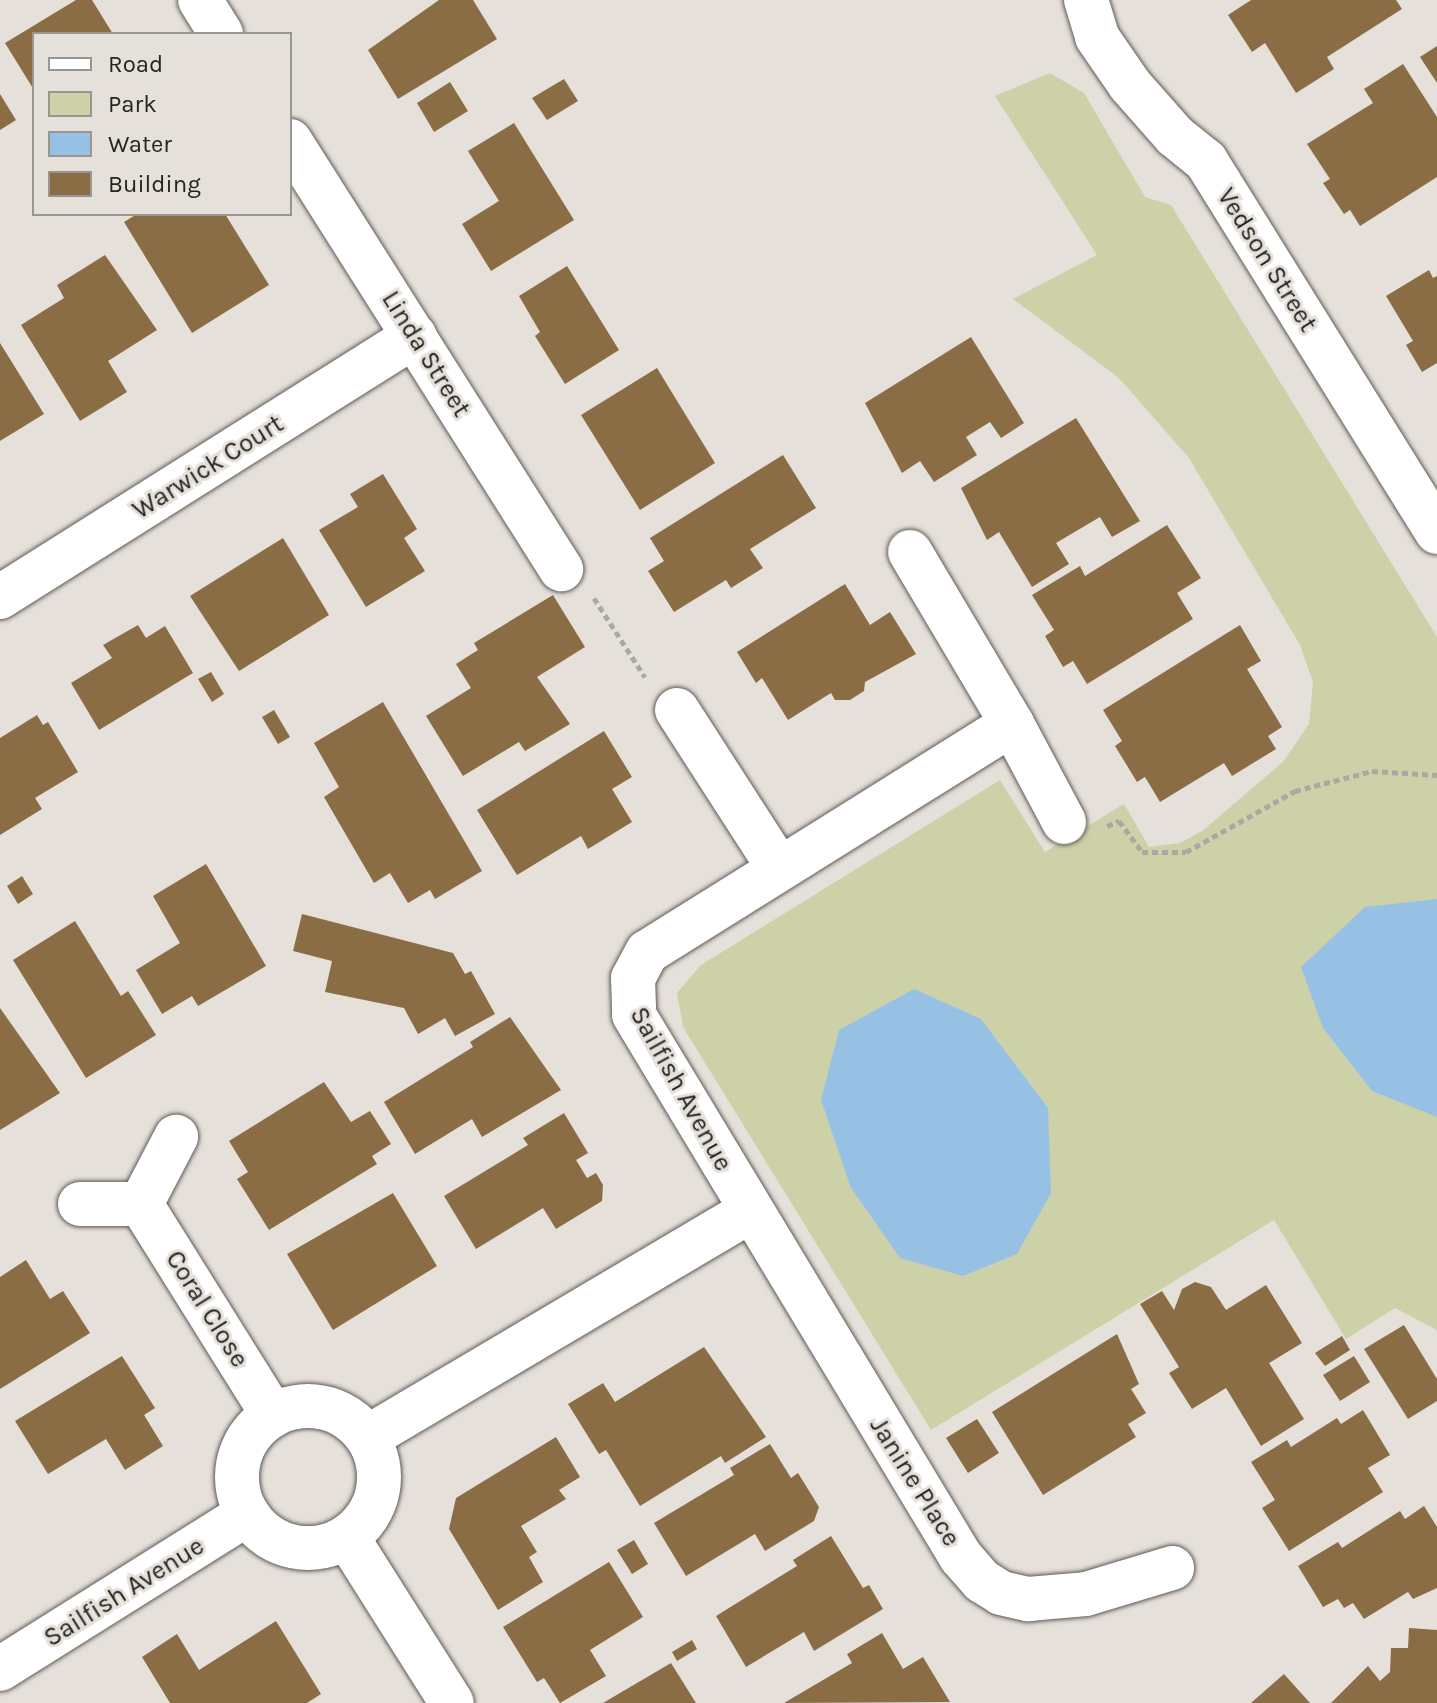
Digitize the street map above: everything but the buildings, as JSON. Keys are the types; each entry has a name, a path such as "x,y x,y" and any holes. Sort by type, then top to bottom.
{"street":[{"path":"200,0 220,32"},
{"name":"Vedson Street","path":"1086,0 1097,37 1130,85 1175,136 1206,161 1437,532"},
{"name":"Linda Street","path":"292,144 561,569"},
{"name":"Warwick Court","path":"0,597 415,336"},
{"path":"910,552 1012,724 1064,822"},
{"path":"677,710 779,868"},
{"name":"Sailfish Avenue","path":"750,1211 634,1015 631,995 647,952 1012,724"},
{"path":"80,1204 141,1204 176,1137"},
{"name":"Coral Close","path":"141,1204 273,1415"},
{"path":"368,1437 750,1211"},
{"name":"Janine Place","path":"750,1211 961,1557 982,1581 1001,1593 1028,1599 1086,1594 1172,1568"},
{"path":"293,1407 324,1408 353,1421 368,1437 380,1472 379,1491 372,1509 347,1537 315,1547 282,1543 262,1532 247,1514 238,1493 242,1448 273,1415 293,1407"},
{"name":"Sailfish Avenue","path":"0,1669 247,1514"},
{"path":"347,1537 452,1703"}],"path":[{"path":"561,569 577,572 645,677 677,710"},
{"path":"1064,822 1076,841 1119,821 1142,852 1186,852 1295,791 1372,771 1437,775"}],"green space":[{"path":"1050,73 1084,93 1145,197 1171,205 1437,637 1437,1330 1395,1308 1346,1339 1274,1220 931,1430 683,1027 677,993 701,965 1000,780 1045,852 1124,804 1149,847 1180,843 1202,831 1283,762 1309,724 1313,682 1300,645 1189,458 1119,378 1013,299 1097,255 995,96"}],"water":[{"path":"1437,899 1437,1117 1372,1091 1323,1028 1301,967 1365,907"},
{"path":"914,989 981,1019 1048,1108 1051,1193 1017,1254 963,1276 900,1258 851,1188 821,1100 839,1030"}]}
